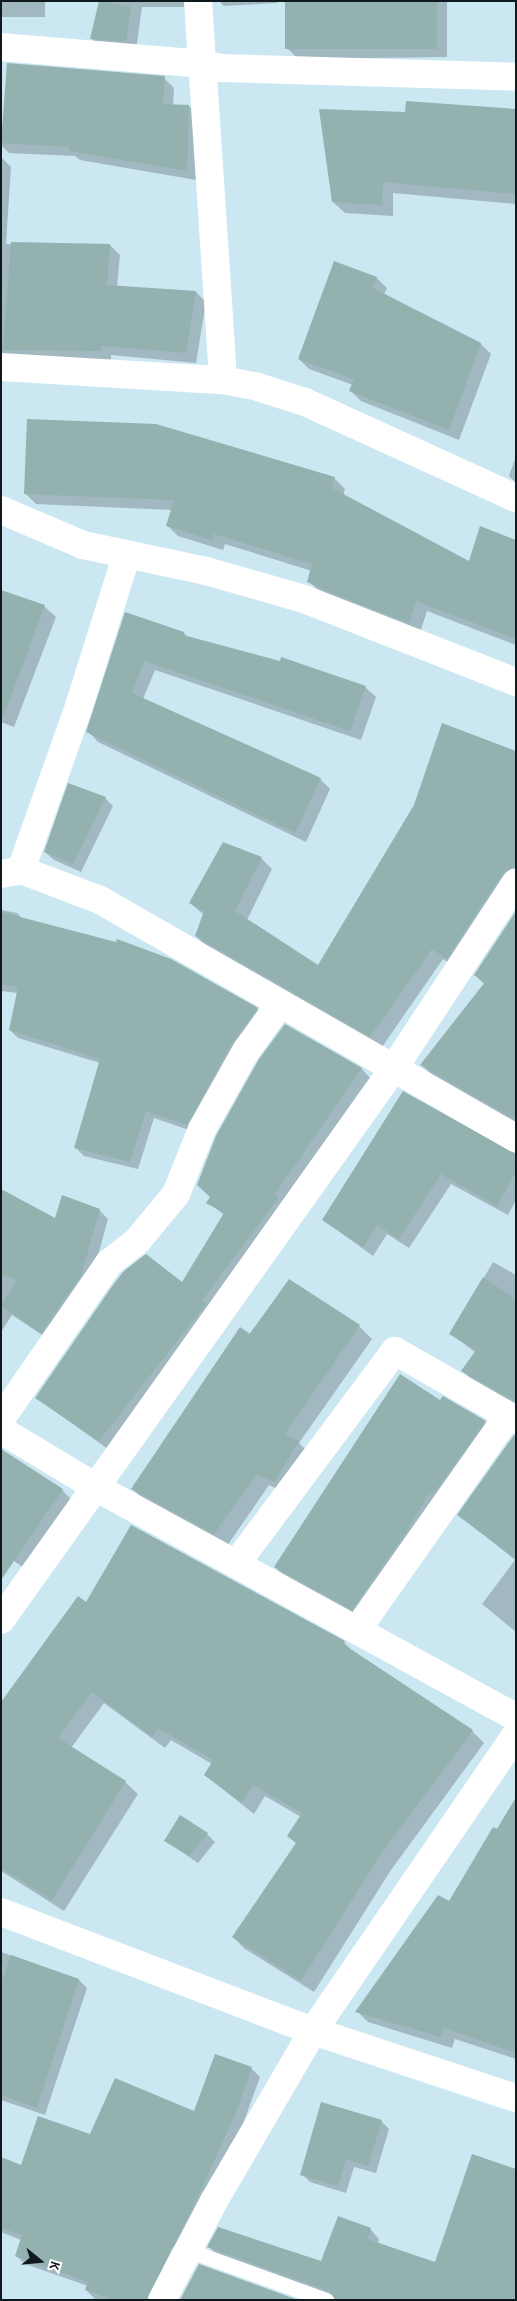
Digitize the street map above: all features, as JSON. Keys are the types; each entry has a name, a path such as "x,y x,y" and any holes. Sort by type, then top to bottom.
{"street":[{"path":"198,1 204,64 223,380"},
{"path":"1,47 204,64 220,68 516,77"},
{"path":"1,367 223,380 305,402 516,498"},
{"path":"1,510 83,545 126,557 206,571 260,585 516,682"},
{"path":"126,557 80,703 11,872 100,900 279,1005 516,1138"},
{"path":"1,1620 97,1488 394,1068 516,882"},
{"path":"1,1419 109,1263 138,1240 176,1194 202,1129 246,1051 279,1005"},
{"path":"236,1564 395,1351 512,1418 357,1630"},
{"path":"1,1430 97,1488 516,1717"},
{"path":"162,2300 188,2250 312,2031 516,1734"},
{"path":"1,1912 312,2031 516,2098"}],"lane":[{"path":"188,2250 326,2300"}],"building":[{"path":"99,1 131,7 126,42 90,39"},
{"path":"285,1 437,1 437,49 285,49"},
{"path":"7,63 165,76 163,104 189,105 187,171 69,151 69,147 1,143"},
{"path":"406,101 516,109 516,194 383,182 382,205 332,202 319,109 405,112"},
{"path":"11,242 110,244 107,285 196,291 186,353 102,346 101,351 3,350"},
{"path":"334,261 377,277 373,288 481,343 449,430 349,391 354,379 298,359"},
{"path":"27,419 156,424 335,477 332,488 469,561 480,526 516,540 516,639 416,601 409,623 307,582 312,564 214,534 212,540 166,526 174,500 24,494"},
{"path":"1,590 45,605 4,715 1,714"},
{"path":"125,612 184,632 183,635 280,661 281,657 366,686 350,731 144,661 132,693 321,778 295,833 86,732"},
{"path":"442,723 516,751 516,867 503,873 447,959 432,949 370,1037 195,936 204,911 189,903 223,842 262,857 235,911 318,965 414,805"},
{"path":"68,783 106,797 73,864 44,852"},
{"path":"516,911 516,1120 420,1065 485,982 474,975"},
{"path":"1,912 116,942 117,939 171,959 258,1008 232,1043 187,1125 146,1111 130,1162 74,1148 100,1059 9,1030 18,987 1,984"},
{"path":"285,1024 362,1068 275,1194 279,1197 202,1301 206,1304 99,1441 35,1398 124,1271 146,1254 182,1282 224,1213 206,1203 210,1197 197,1185 216,1136 259,1059"},
{"path":"403,1091 516,1154 516,1172 497,1206 441,1174 399,1239 377,1225 363,1247 322,1220"},
{"path":"1,1189 55,1218 62,1195 100,1209 81,1276 41,1333 1,1306 17,1280 1,1274"},
{"path":"483,1277 516,1300 516,1402 461,1371 476,1350 449,1334"},
{"path":"289,1279 360,1325 285,1434 299,1441 275,1482 257,1474 214,1534 131,1489 240,1327 250,1334"},
{"path":"400,1374 440,1400 443,1396 486,1421 432,1496 429,1493 406,1533 352,1610 274,1567"},
{"path":"514,1435 516,1436 516,1559 457,1515"},
{"path":"1,1449 63,1489 1,1580"},
{"path":"131,1525 345,1641 343,1644 473,1730 379,1857 301,1981 232,1937 296,1843 287,1836 302,1813 253,1785 241,1802 204,1775 213,1760 158,1728 152,1737 92,1692 58,1738 126,1781 52,1900 1,1868 1,1702 78,1596 86,1602"},
{"path":"516,1797 516,2053 444,2028 441,2037 355,2012 438,1895 449,1901 493,1827 497,1829"},
{"path":"180,1815 208,1833 189,1856 164,1841"},
{"path":"11,1955 79,1979 37,2108 1,2095 1,1984"},
{"path":"215,2054 252,2067 235,2115 195,2203 147,2300 114,2300 85,2290 88,2282 15,2256 22,2235 1,2228 1,2157 21,2165 38,2116 90,2134 115,2078 194,2111"},
{"path":"321,2102 382,2120 368,2166 346,2159 338,2186 300,2175"},
{"path":"472,2154 516,2169 516,2300 335,2300 329,2291 207,2247 218,2227 321,2261 338,2216 371,2228 367,2239 435,2262"},
{"path":"199,2264 298,2300 180,2300"}]}
